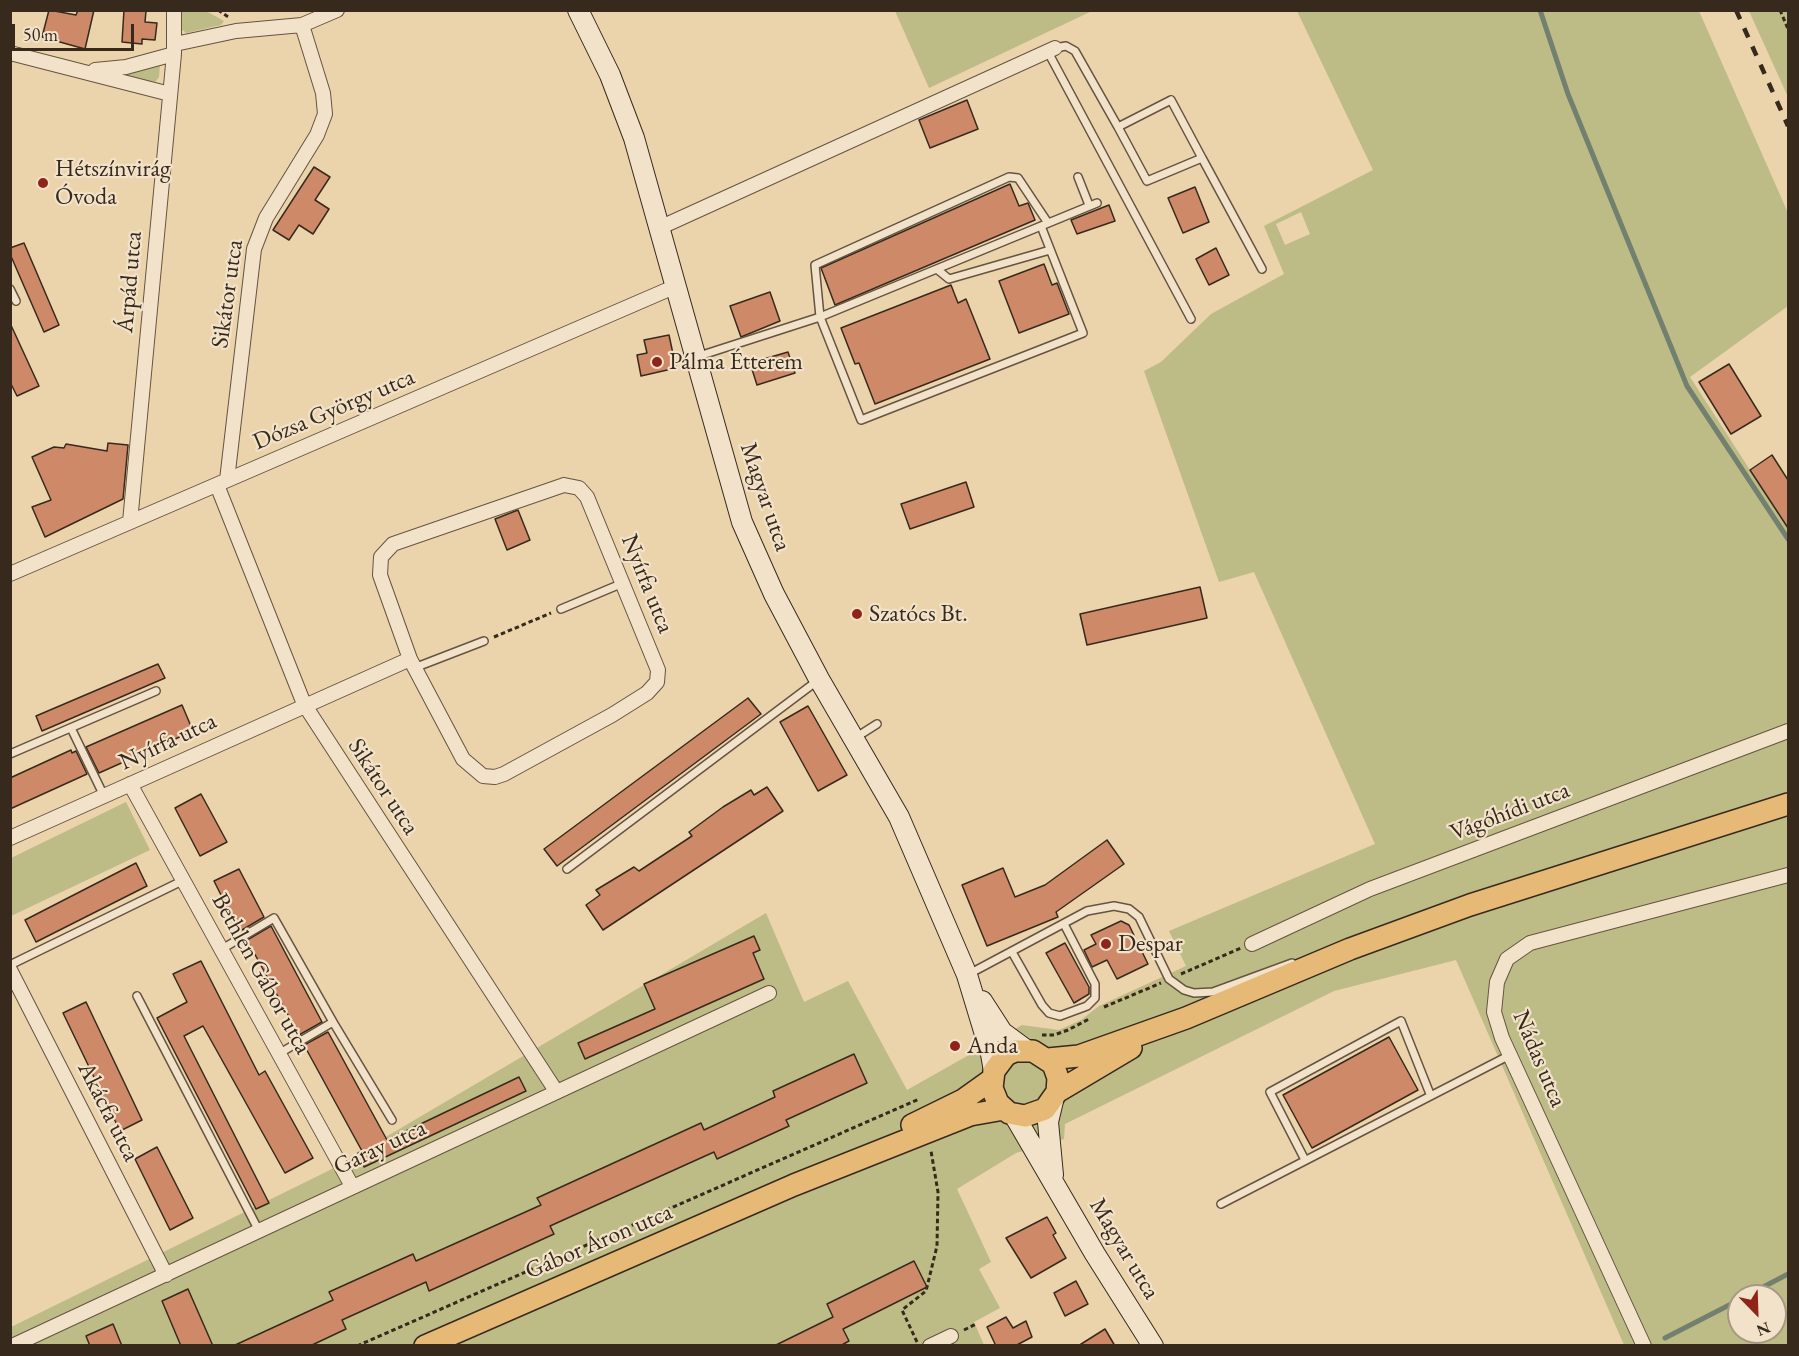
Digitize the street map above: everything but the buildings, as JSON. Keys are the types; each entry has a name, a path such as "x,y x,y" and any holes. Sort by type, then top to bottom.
{"main road":[{"path":"1048,1059 1079,1056 1186,1018 1350,949 1470,905 1788,804"},
{"path":"1055,1097 1056,1071 1048,1059 1041,1054 1025,1049 1006,1055 992,1075 994,1096 1009,1112 1036,1114 1086,1073 1186,1018"},
{"name":"Gábor Áron utca","path":"794,1185 963,1100 992,1075"},
{"name":"Gábor Áron utca","path":"425,1346 794,1185 970,1115 1009,1112"}],"street":[{"name":"Árpád utca","path":"130,522 174,49 174,10"},
{"path":"81,71 126,67 174,49 236,31 302,25 337,10"},
{"name":"Magyar utca","path":"578,10 621,102 742,522 774,594 819,679 895,809 967,975 991,1054 992,1075"},
{"name":"Sikátor utca","path":"302,25 323,93 325,114 318,135 266,218 254,249 222,482 304,704 556,1091"},
{"path":"659,228 1052,50"},
{"path":"10,53 170,94"},
{"name":"Dózsa György utca","path":"10,574 674,287"},
{"name":"Nyírfa utca","path":"564,485 579,488 587,497 623,583 658,670 657,682 647,693 612,715 504,774 495,777 483,776 467,765 412,664 380,575 381,557 393,544 564,485"},
{"name":"Nyírfa utca","path":"10,838 304,704 412,664"},
{"name":"Vágóhídi utca","path":"1252,944 1370,889 1788,731"},
{"name":"Bethlen Gábor utca","path":"130,784 352,1186"},
{"name":"Nádas utca","path":"1644,1346 1510,1055 1494,1012 1494,991 1507,959 1520,948 1544,938 1788,875"},
{"name":"Akácfa utca","path":"10,970 166,1275"},
{"name":"Magyar utca","path":"967,975 1002,1032 1025,1049"},
{"name":"Garay utca","path":"12,1346 768,993"},
{"name":"Magyar utca","path":"1053,1178 1048,1122 1055,1097"},
{"name":"Magyar utca","path":"1009,1112 1053,1178 1148,1344"},
{"path":"930,1346 951,1336"}],"lane":[{"path":"1191,319 1052,50 1066,46 1075,51 1148,181 1202,158"},
{"path":"1118,127 1171,100 1262,269"},
{"path":"1009,177 1018,178 1044,224 1050,250 1083,333 861,420 820,317 815,265 1009,177"},
{"path":"694,358 820,317 1093,204 1078,177"},
{"path":"938,270 948,279 1050,250"},
{"path":"10,289 16,301"},
{"path":"561,609 623,583"},
{"path":"412,664 484,641"},
{"path":"567,869 819,679"},
{"path":"10,754 156,691"},
{"path":"855,738 877,724"},
{"path":"71,728 104,796"},
{"path":"10,965 184,879"},
{"path":"967,975 1098,907 1114,906 1129,909 1143,923 1169,979 1176,986 1194,993 1214,992 1300,959 1350,949"},
{"path":"222,949 274,918 392,1120"},
{"path":"1012,952 1042,1005 1049,1012 1060,1016 1087,1006 1095,998 1095,984 1064,924"},
{"path":"137,996 259,1231"},
{"path":"1305,1160 1270,1092 1401,1021 1430,1094"},
{"path":"280,1053 333,1022"},
{"path":"1221,1204 1430,1094 1510,1055"}],"path":[{"path":"1780,10 1788,29"},
{"path":"484,641 561,609"},
{"path":"1100,1011 1104,1006 1252,944"},
{"path":"1068,1030 1096,1015"},
{"path":"357,1346 923,1097"},
{"path":"919,1346 902,1310 926,1291 937,1246 938,1192 930,1151 939,1147"}],"shaded area":[{"path":"180,11 206,11 224,21 221,25 186,33 180,28"},
{"path":"895,11 1092,11 929,88"},
{"path":"1297,11 1699,11 1788,213 1788,306 1690,377 1788,529 1788,1345 1624,1345 1456,960 1334,991 1065,1124 1064,1139 1016,1153 957,1189 991,1262 979,1269 1000,1308 974,1322 984,1345 11,1346 11,1327 328,1171 766,913 804,1002 848,981 907,1090 1022,1025 1059,1030 1081,1020 1099,1006 1186,966 1169,931 1375,844 1254,572 1219,582 1144,371 1161,362 1211,314 1284,274 1264,226 1373,170","holes":["1301,212 1310,234 1285,245 1276,224"]},
{"path":"1749,11 1788,11 1788,97"},
{"path":"160,64 159,77 155,82 118,75"},
{"path":"126,802 150,850 11,916 11,858"}],"waterway":[{"path":"1540,10 1568,94 1687,386 1788,539"},
{"path":"1769,1284 1788,1274"},
{"path":"1665,1338 1727,1306"}],"railway":[{"path":"1736,10 1788,126"}],"place":[{"name":"Hétszínvirág Óvoda","path":"43,183"},
{"name":"Pálma Étterem","path":"657,362"},
{"name":"Szatócs Bt.","path":"857,614"},
{"name":"Despar","path":"1106,944"},
{"name":"Anda","path":"955,1046"}]}
